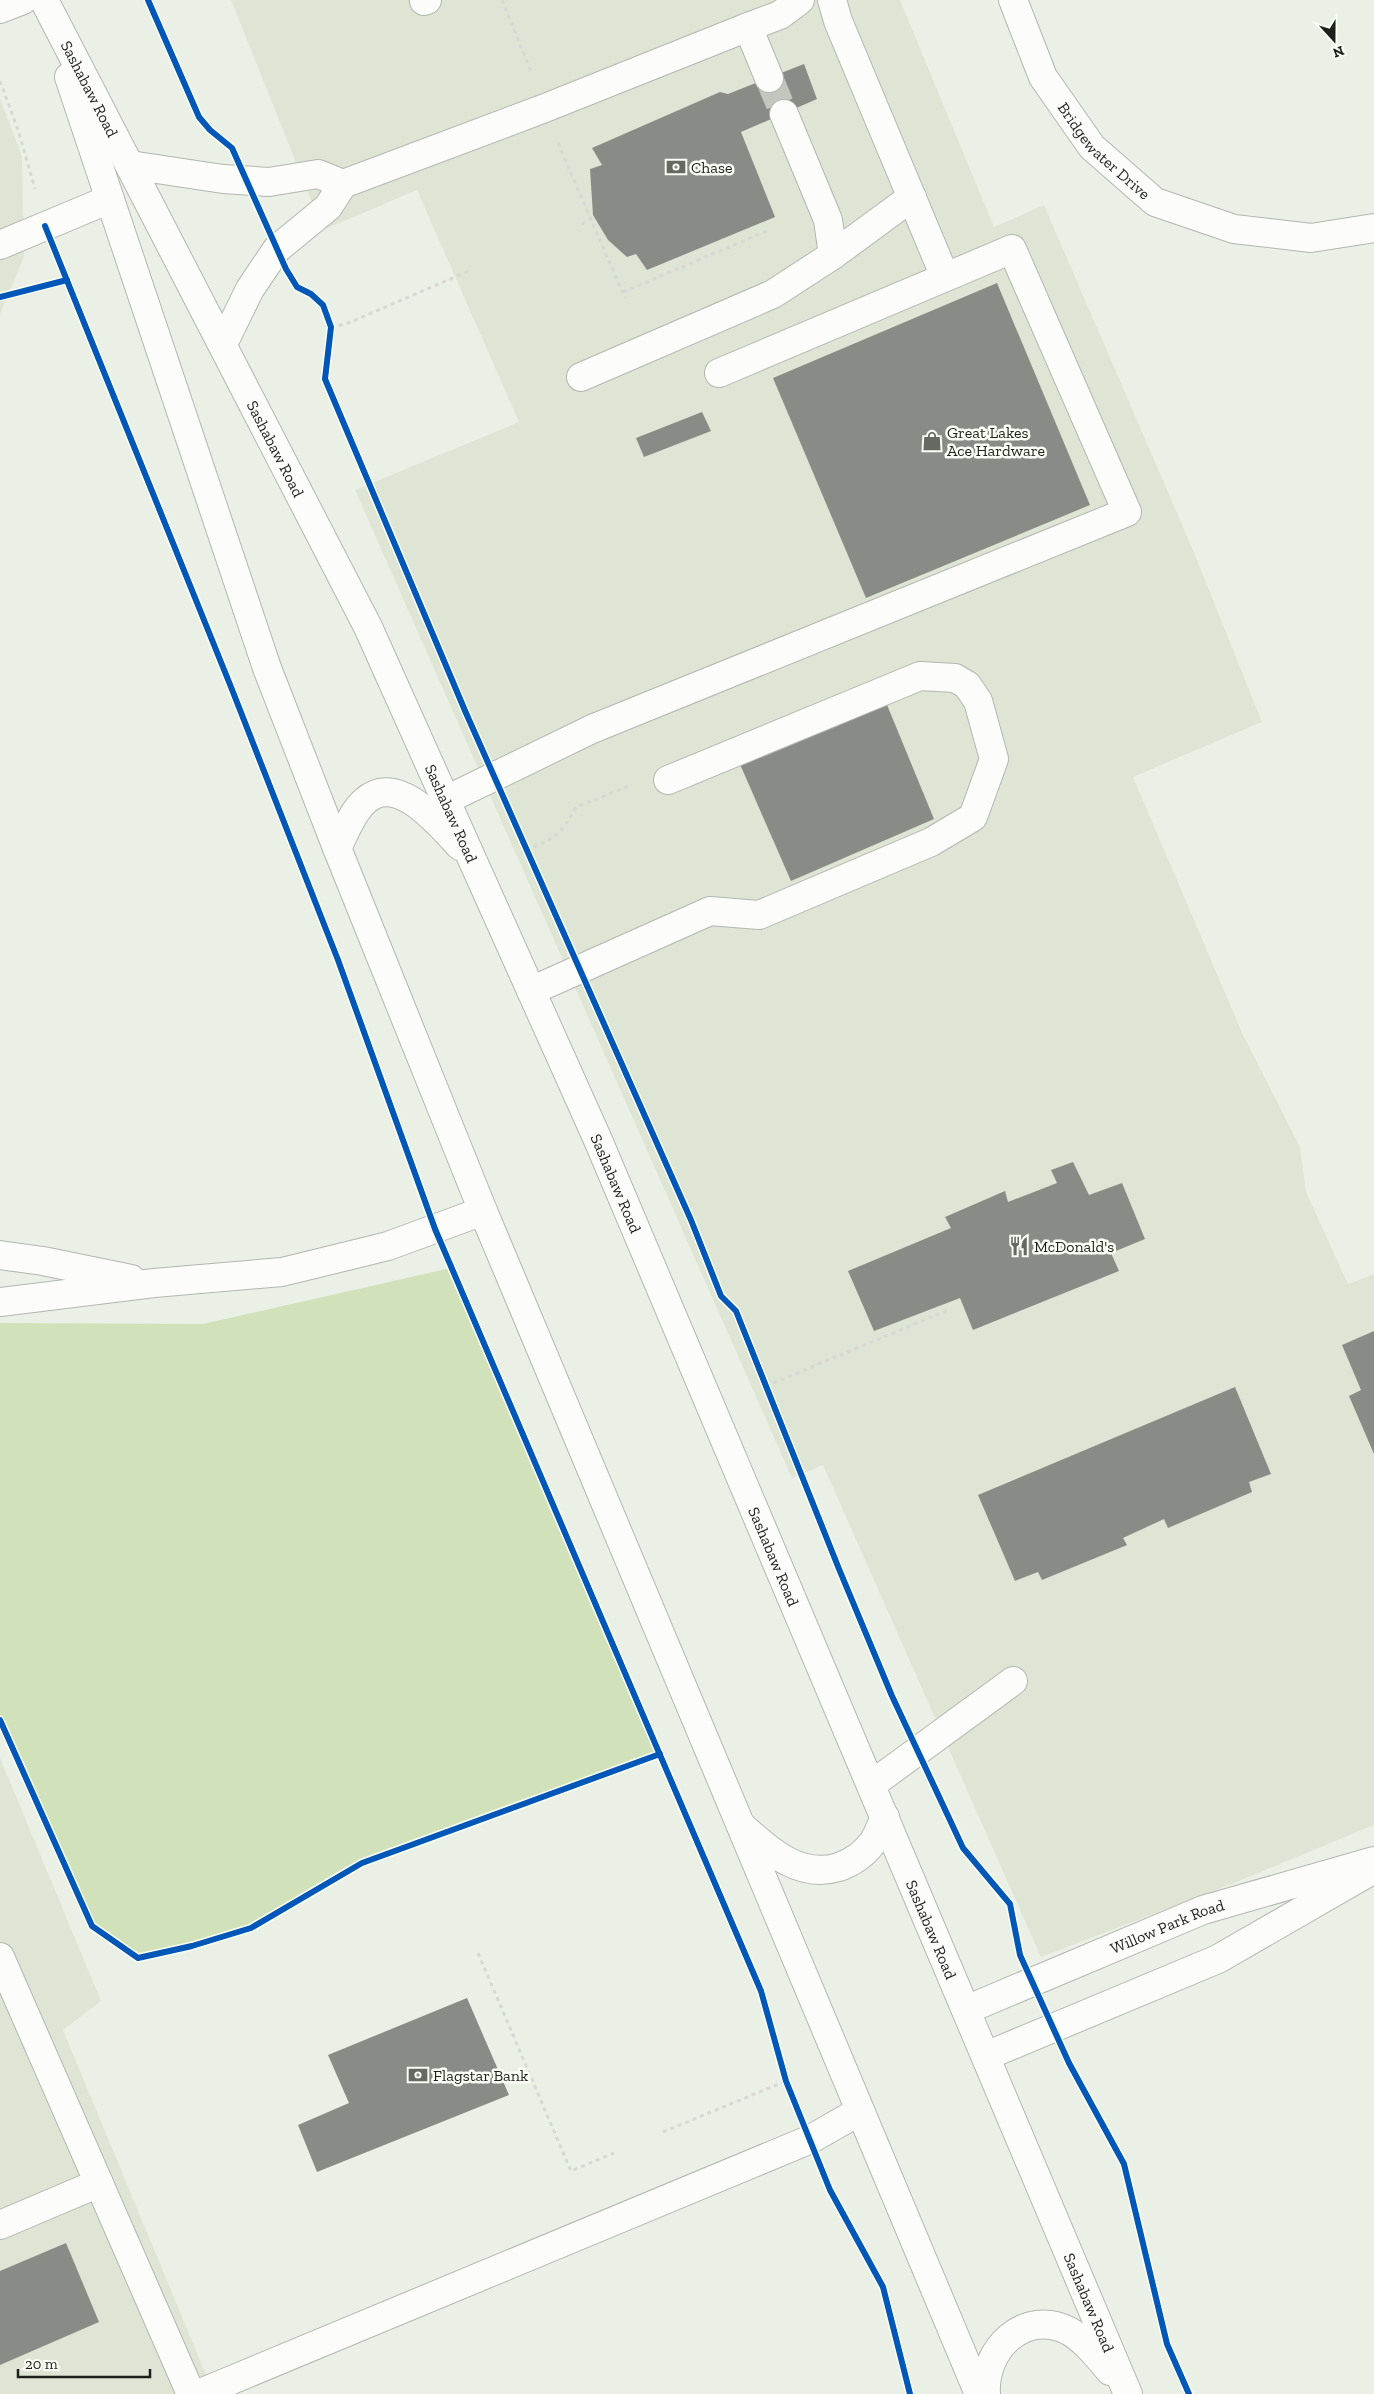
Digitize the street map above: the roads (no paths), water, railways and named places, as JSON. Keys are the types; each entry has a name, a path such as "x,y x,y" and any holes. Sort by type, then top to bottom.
{"main road":[{"path":"0,9 23,0"},
{"name":"Sashabaw Road","path":"44,0 368,627 601,1149 1127,2392"},
{"name":"Sashabaw Road","path":"44,0 267,668 337,848 483,1212 978,2394"},
{"path":"223,344 250,289 276,249 328,207 343,184 545,108 780,15 800,0"},
{"path":"832,0 838,21 945,277"},
{"name":"Bridgewater Drive","path":"1013,0 1043,77 1092,147 1155,202 1234,229 1311,238 1374,228"},
{"path":"748,27 769,78"},
{"path":"784,114 828,220 833,255"},
{"path":"130,166 223,179 268,182 318,174 343,184"},
{"path":"581,377 773,294 833,255 912,197"},
{"path":"0,245 110,199"},
{"path":"446,800 592,728 1126,512 1012,249 719,373"},
{"path":"531,991 710,911 759,915 931,842 973,817 994,759 978,701 966,685 955,678 920,676 668,780"},
{"path":"337,848 364,801 382,792 391,792 412,800 424,809 472,857"},
{"path":"0,1302 154,1283 282,1272 388,1246 483,1212"},
{"path":"0,1255 43,1261 154,1283"},
{"path":"871,1785 1013,1681"},
{"path":"741,1825 766,1848 787,1861 802,1868 818,1870 847,1864 862,1854 874,1841 885,1817"},
{"name":"Willow Park Road","path":"966,2010 1203,1910 1374,1861"},
{"path":"986,2056 1218,1959 1374,1870"},
{"path":"0,1957 191,2394"},
{"path":"198,2394 811,2139 860,2111"},
{"path":"0,2225 99,2183"},
{"path":"986,2394 988,2366 995,2352 1005,2341 1020,2331 1046,2326 1068,2331 1084,2342 1127,2392"}],"tunnel":[{"path":"769,78 784,114"}],"place":[{"name":"Chase","path":"676,167"},
{"name":"Great Lakes Ace Hardware","path":"932,441"},
{"name":"McDonald's","path":"1019,1246"},
{"name":"Flagstar Bank","path":"418,2075"}]}
